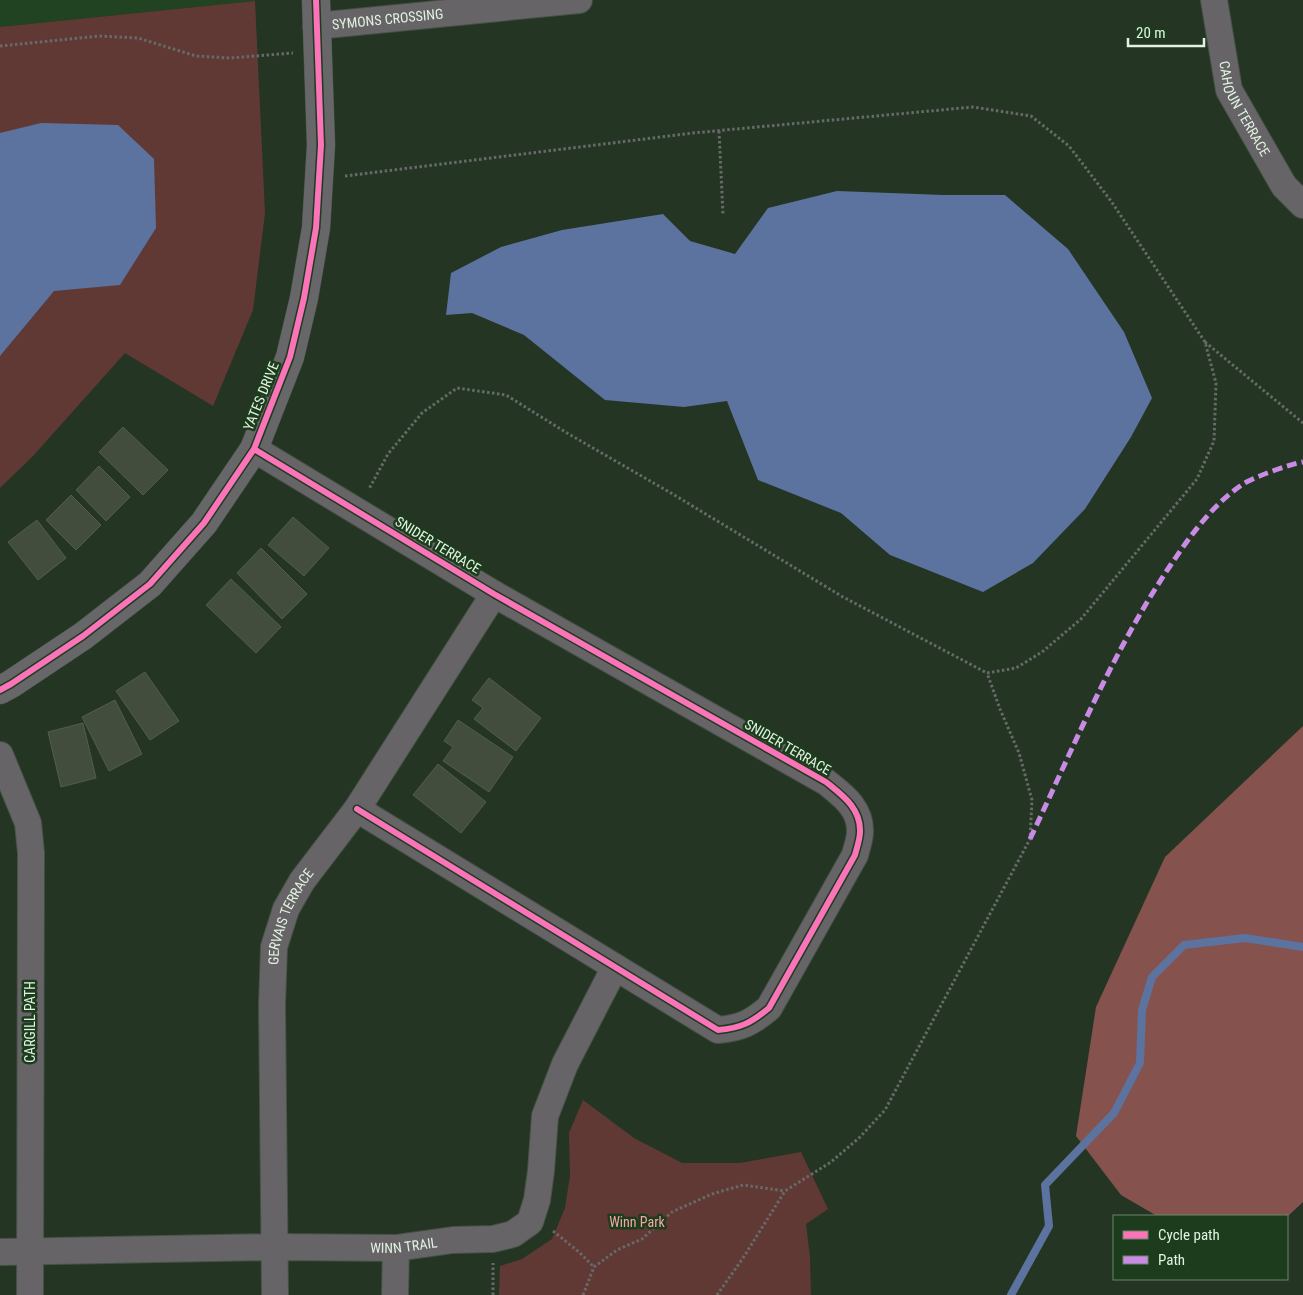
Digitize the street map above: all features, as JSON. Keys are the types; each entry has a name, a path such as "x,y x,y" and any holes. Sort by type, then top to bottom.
{"street":[{"name":"SYMONS CROSSING","path":"316,26 579,0"},
{"name":"CAHOUN TERRACE","path":"1214,0 1229,90 1284,186 1303,205"},
{"name":"YATES DRIVE","path":"0,690 83,636 150,584 204,523 254,448 290,357 304,298 316,228 321,145 316,26"},
{"name":"SNIDER TERRACE","path":"254,448 494,594 826,782 843,796 856,811 860,831 855,855 769,1008 753,1021 735,1029 718,1030 357,809"},
{"name":"GERVAIS TERRACE","path":"275,1295 276,1246 272,1005 274,947 286,909 302,881 357,809 494,594"},
{"name":"CARGILL PATH","path":"0,755 28,823 30,853 30,1295"},
{"name":"WINN TRAIL","path":"0,1252 276,1246 396,1248 453,1240 493,1239 513,1234 530,1222 537,1200 545,1116 565,1064 615,967"},
{"path":"395,1295 396,1248"}],"path":[{"path":"0,46 99,36 138,38 196,56 230,58 316,26"},
{"path":"319,180 719,131 973,107 1030,116 1069,146 1111,201 1205,342 1303,423"},
{"path":"719,131 723,215"},
{"path":"357,511 388,454 422,413 457,388 506,395 844,597 988,673 1016,668 1042,652 1081,619 1197,479 1214,441 1216,383 1205,342"},
{"path":"717,1295 743,1258 785,1191 831,1162 859,1138 885,1110 1030,839 1032,800 1019,753 1000,709 988,673"},
{"path":"583,1295 594,1267 617,1250 642,1239 672,1212 712,1194 743,1185 785,1191"},
{"path":"532,1215 579,1252 594,1267"}],"shaded area":[{"path":"0,0 255,0 255,1 0,27"},
{"path":"1303,726 1303,1202 1288,1216 1155,1215 1121,1195 1076,1136 1096,1007 1165,857"}],"green space":[{"path":"255,1 265,213 253,310 213,406 125,353 33,456 0,488 0,27"},
{"name":"Winn Park","path":"583,1100 634,1138 682,1163 740,1163 801,1152 828,1209 806,1224 810,1257 811,1295 499,1295 500,1266 522,1259 552,1239 565,1208 570,1176 569,1133"}],"water":[{"path":"41,123 118,125 154,159 156,228 120,285 54,291 0,356 0,133"},
{"path":"837,191 1005,195 1068,249 1124,332 1152,398 1131,437 1085,509 1033,563 983,592 890,555 841,513 758,480 727,401 684,407 605,400 524,335 472,313 446,315 451,273 501,247 562,230 663,214 690,241 735,254 768,208"}],"building":[{"path":"123,427 168,470 143,495 99,452"},
{"path":"99,466 130,497 106,521 76,490"},
{"path":"71,495 101,525 76,550 46,520"},
{"path":"293,517 329,548 304,576 268,545"},
{"path":"37,520 66,558 38,580 8,542"},
{"path":"261,548 307,594 282,619 237,573"},
{"path":"231,579 281,627 256,653 206,605"},
{"path":"145,672 179,721 150,740 116,691"},
{"path":"489,678 541,718 516,751 474,719 483,708 472,700"},
{"path":"115,700 142,754 109,771 82,717"},
{"path":"458,720 513,757 489,792 443,761 453,747 444,741"},
{"path":"83,723 96,778 61,787 48,732"},
{"path":"438,764 486,802 461,833 413,795"}],"waterway":[{"path":"1011,1295 1049,1226 1045,1185 1114,1113 1140,1063 1142,1010 1152,977 1184,945 1245,938 1303,947"}],"marked path":[{"path":"1030,839 1112,665 1149,598 1186,543 1212,511 1243,484 1272,471 1303,462"}],"cycle path":[{"path":"0,690 83,636 150,584 204,523 254,449 290,357 304,298 316,228 321,145 316,0"},
{"path":"254,449 494,594 826,782 844,797 854,809 860,832 855,855 769,1008 745,1024 718,1030 357,809"}]}
